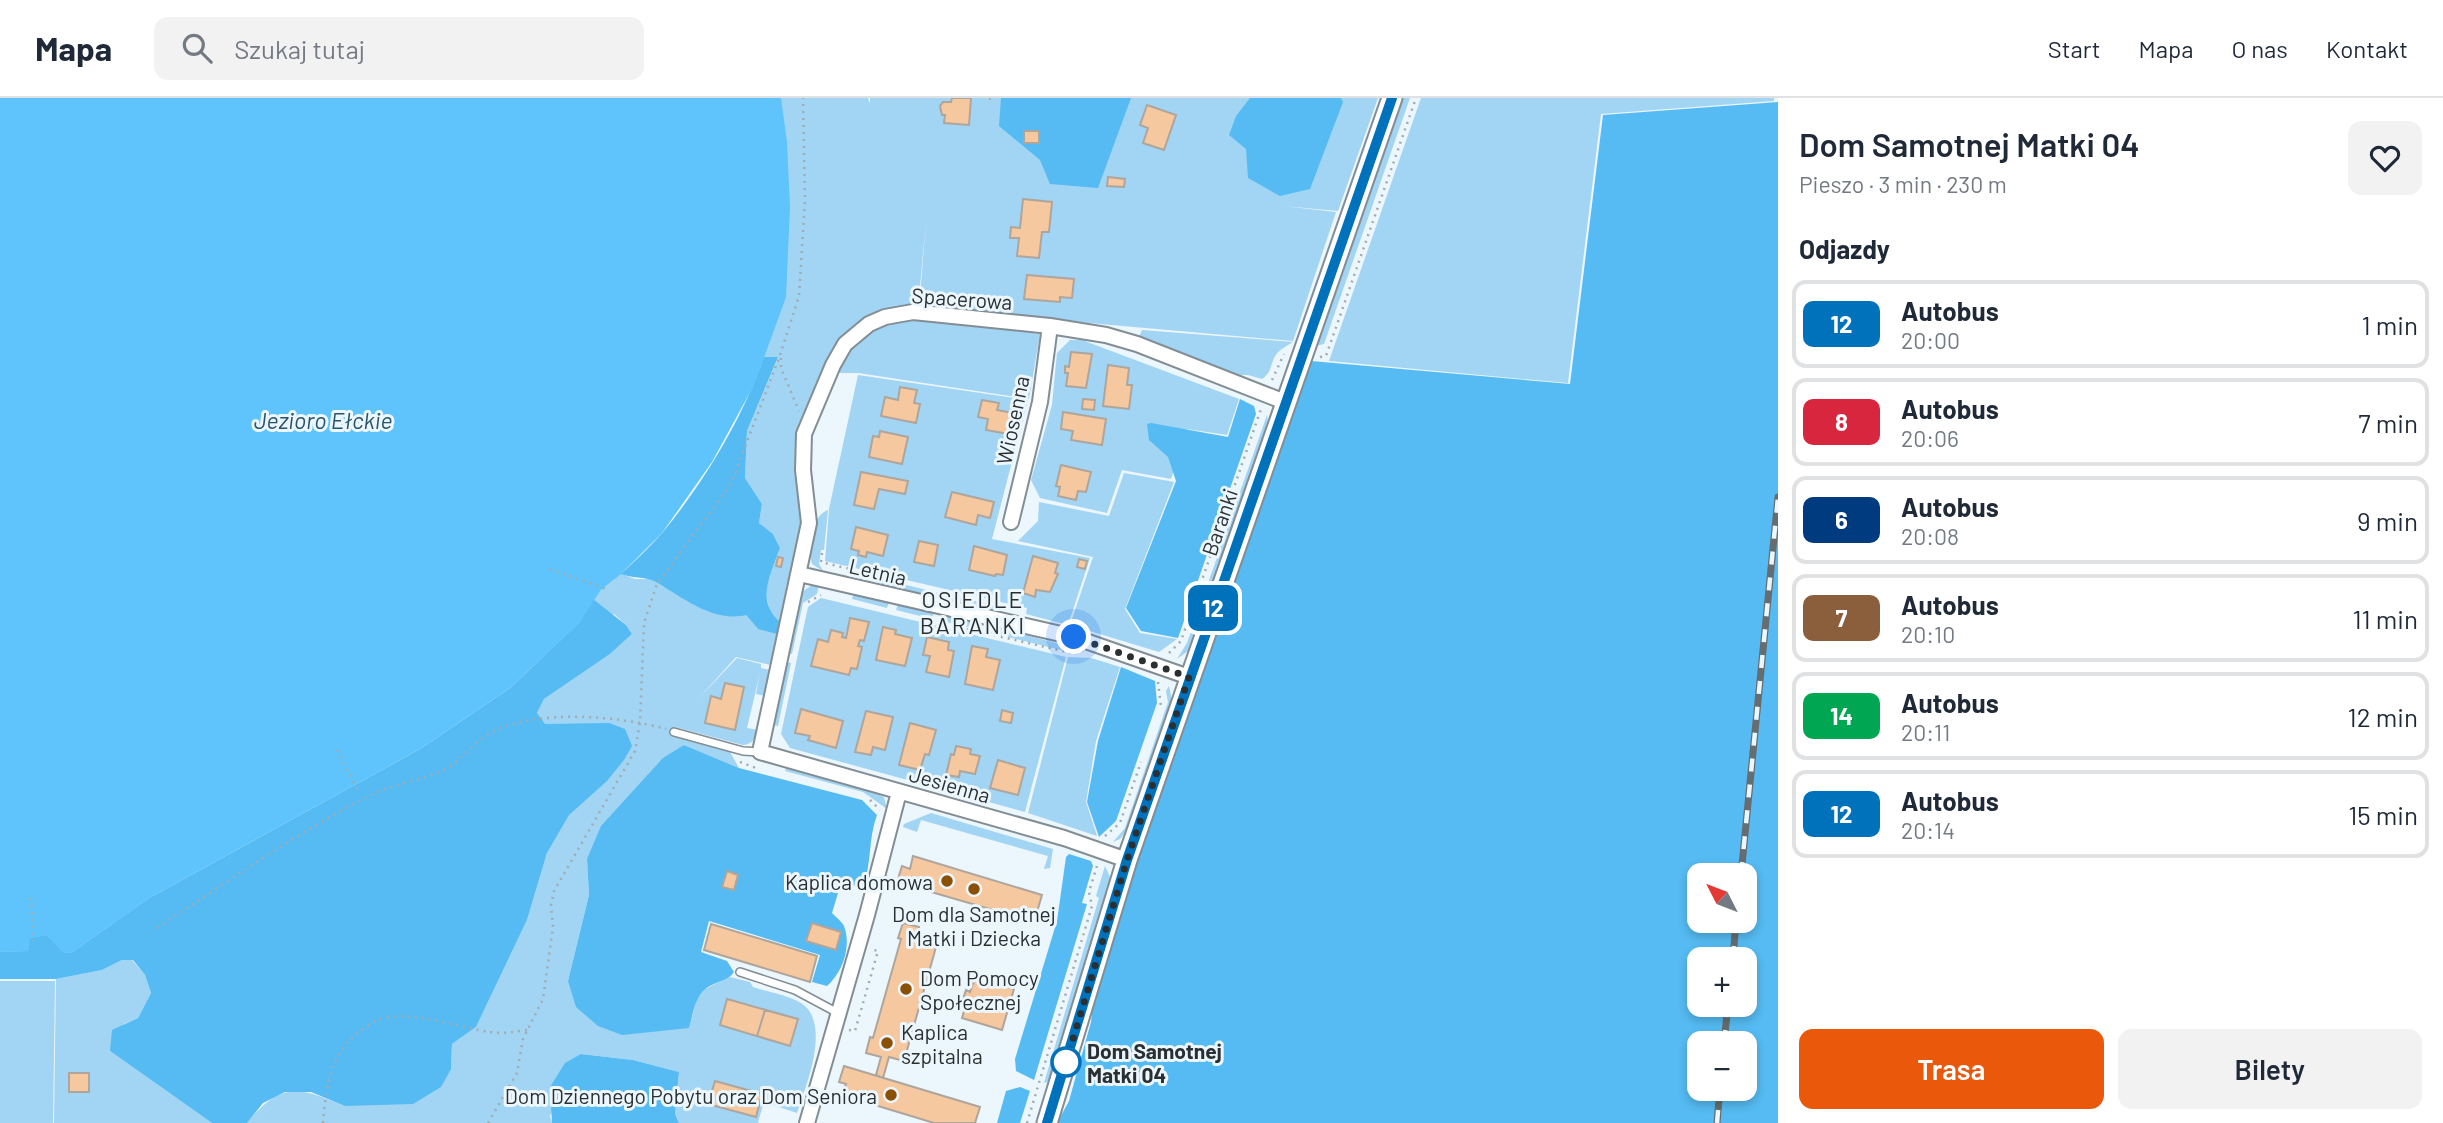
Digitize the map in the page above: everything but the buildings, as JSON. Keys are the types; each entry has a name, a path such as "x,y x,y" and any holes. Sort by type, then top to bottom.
{"street":[{"name":"Baranki","path":"1047,1123 1127,860 1189,677 1276,399 1303,352 1392,98"},
{"name":"Spacerowa","path":"760,752 809,523 803,470 804,434 833,365 845,344 869,324 885,317 913,312 1050,326 1106,335 1137,344 1276,399"},
{"name":"Wiosenna","path":"1012,522 1040,402 1050,326"},
{"name":"Letnia","path":"799,574 1074,637 1189,677"},
{"name":"Jesienna","path":"760,752 1064,838 1127,860"},
{"path":"807,1123 900,792"}],"lane":[{"path":"674,732 743,751 760,752"},
{"path":"740,972 795,990 838,1013"}],"path":[{"path":"488,1123 517,1073 527,1030 543,999 553,927 551,905 554,891 635,751 640,722 644,623 653,593 665,570 731,484 780,355 799,296 805,201 803,98"},
{"path":"1161,706 1158,683 1162,668 1167,655 1181,641 1276,399 1281,357 1293,350 1321,358 1326,356 1416,98"},
{"path":"780,355 781,368 799,413 804,434"},
{"path":"550,569 608,590"},
{"path":"805,604 821,595"},
{"path":"912,616 1067,654 1079,654"},
{"path":"157,928 299,834 372,794 445,770 494,731 536,719 608,717 640,722 674,732"},
{"path":"337,750 359,793"},
{"path":"1027,1123 1092,906 1089,892 1099,850 1105,836 1120,823 1143,758"},
{"path":"31,898 33,940"},
{"path":"323,1123 330,1073 338,1052 354,1035 379,1019 412,1017 489,1032 510,1033 527,1030"}],"shaded area":[{"path":"729,98 868,98 870,104 870,98 1378,98 1338,211 1283,206 1336,212 1293,341 919,308 926,222 918,307 901,307 887,311 852,330 800,437 796,456 801,520 771,665 736,657 698,699 737,658 761,664 761,668 770,670 765,696 756,694 760,673 747,728 758,730 756,736 743,745 675,727 672,735 730,752 739,768 684,745 587,859 589,895 568,981 689,1028 697,998 705,989 730,977 750,982 753,987 801,1003 810,1012 816,1039 810,1072 797,1113 764,1102 759,1123 679,1123 675,1114 679,1072 633,1060 582,1054 550,1116 552,1123 247,1123 259,1109 281,1094 303,1092 345,1106 451,1069 452,1044 476,1027 527,920 547,853 569,814 606,782 561,725 544,724 537,713 544,699 610,654 632,634 614,614 149,898 71,953 0,952 0,846 600,591 614,580","holes":["764,357 778,358 747,431 745,478 762,504 759,523 773,534 780,548 767,589 772,616 758,629 746,615 717,613 694,605 651,579 635,579 622,574 754,385"]},
{"path":"1001,98 1131,98 1098,188 1050,184 1040,160 999,126"},
{"path":"1250,98 1341,98 1343,102 1310,189 1280,196 1248,178 1246,149 1229,135 1236,116"},
{"path":"1401,98 1410,98 1324,344 1315,346"},
{"path":"1421,98 1774,98 1774,101 1601,114 1568,383 1329,361"},
{"path":"1778,102 1778,1123 1057,1123 1069,1101 1091,1022 1094,995 1136,861 1311,361 1570,384 1603,115"},
{"path":"918,317 1040,334 1029,399 858,373 834,373 851,348 867,332 901,319"},
{"path":"1142,330 1293,342 1278,353 1269,372 1262,379 1240,375 1139,337"},
{"path":"1070,340 1082,340 1239,399 1227,435 1187,429 1171,479 1122,470 1107,513 1040,498 1031,480 1052,405 1057,353"},
{"path":"764,357 778,357 747,431 745,478 762,504 759,523 773,534 780,548 767,586 768,605 780,622 777,634 758,629 746,615 709,612 654,581 621,574 663,532 708,471 745,403"},
{"path":"858,375 1028,400 992,539 1090,558 1068,625 1026,614 1027,608 825,561 829,509"},
{"path":"1240,399 1254,406 1256,414 1178,638 1141,631 1126,608 1176,481 1168,457 1149,440 1147,424 1228,437"},
{"path":"1267,415 1268,425 1192,643 1188,651 1177,659 1187,643"},
{"path":"1124,473 1174,482 1125,609 1140,633 1177,639 1159,652 1070,625 1093,557 1018,541 1038,521 1039,502 1109,516"},
{"path":"828,510 824,550 821,550 819,564 823,571 812,564 810,542 817,519"},
{"path":"873,577 927,590 926,595 872,583"},
{"path":"812,585 819,585 817,594 803,603 792,654 788,653 802,592"},
{"path":"937,592 999,607 998,613 935,598"},
{"path":"854,593 889,602 887,608 852,599"},
{"path":"821,598 1066,657 1025,812 790,748 781,734 808,607"},
{"path":"593,599 626,625 632,634 610,654 544,699 537,713 545,724 609,723 625,729 632,746 606,782 569,815 547,853 527,920 476,1027 452,1044 451,1069 441,1087 413,1104 345,1106 311,1092 285,1092 263,1103 247,1123 212,1123 110,1051 112,1030 138,1018 151,993 145,975 133,960 122,960 102,970 56,979 0,979 0,952 28,951 29,938 47,935 63,952 71,953 149,898 420,749 510,688 579,623"},
{"path":"898,604 934,612 932,619 896,610"},
{"path":"948,616 978,623 977,629 946,622"},
{"path":"990,626 1084,652 1069,652 988,632"},
{"path":"1068,657 1091,658 1120,667 1096,741 1086,802 1097,836 1028,813"},
{"path":"786,662 791,663 778,726 774,725"},
{"path":"1121,667 1155,681 1157,703 1116,821 1099,837 1087,802 1098,741"},
{"path":"1169,686 1172,701 1129,827 1120,839 1113,842 1125,828 1168,702 1166,691"},
{"path":"684,745 739,768 862,800 877,815 868,869 863,887 841,883 832,913 844,926 846,951 841,967 827,986 812,982 820,955 709,921 701,952 727,961 734,972 703,991 696,1002 689,1028 622,1035 598,1026 576,1007 568,981 589,895 587,859 601,826 663,758"},
{"path":"786,768 876,793 884,797 887,809 863,792 785,771"},
{"path":"931,813 1053,849 1050,868 1044,869 1048,856 921,820 917,832 903,827 904,824"},
{"path":"1069,854 1091,861 1093,866 1082,903 1087,904 1034,1080 1016,1071 1015,1059 1057,921 1066,857"},
{"path":"1105,866 1110,877 1109,887 1053,1076 1050,1081 1044,1083 1099,898 1096,896"},
{"path":"122,960 132,960 145,975 151,993 138,1018 124,1024 110,1051 212,1123 54,1123 56,979 102,970"},
{"path":"0,981 55,981 53,1123 0,1123"},
{"path":"581,1054 633,1060 679,1072 675,1114 679,1123 552,1123 550,1087 565,1063"},
{"path":"1020,1087 1030,1091 1020,1123 997,1123 1006,1091"}],"water":[{"name":"Jezioro Ełckie","path":"0,98 781,98 787,142 790,207 786,297 754,385 712,462 662,533 600,591 579,623 510,688 420,749 149,898 71,953 63,952 47,935 30,938 28,951 0,952"}],"railway":[{"path":"1742,863 1778,497"},
{"path":"1734,947 1735,933"},
{"path":"1725,1031 1727,1017"},
{"path":"1717,1123 1719,1101"}],"bus line":[{"name":"12","path":"1047,1123 1127,860 1392,98"}],"place":[{"name":"Kaplica domowa","path":"947,881"},
{"name":"Dom dla Samotnej Matki i Dziecka","path":"974,889"},
{"name":"Dom Pomocy Społecznej","path":"906,989"},
{"name":"Kaplica szpitalna","path":"887,1043"},
{"name":"Dom Samotnej Matki 04","path":"1066,1062"},
{"name":"Dom Dziennego Pobytu oraz Dom Seniora","path":"891,1095"}],"district":[{"name":"OSIEDLE BARANKI","path":"973,612"}],"route":[{"path":"1066,1062 1127,860 1189,677 1074,637"}]}
